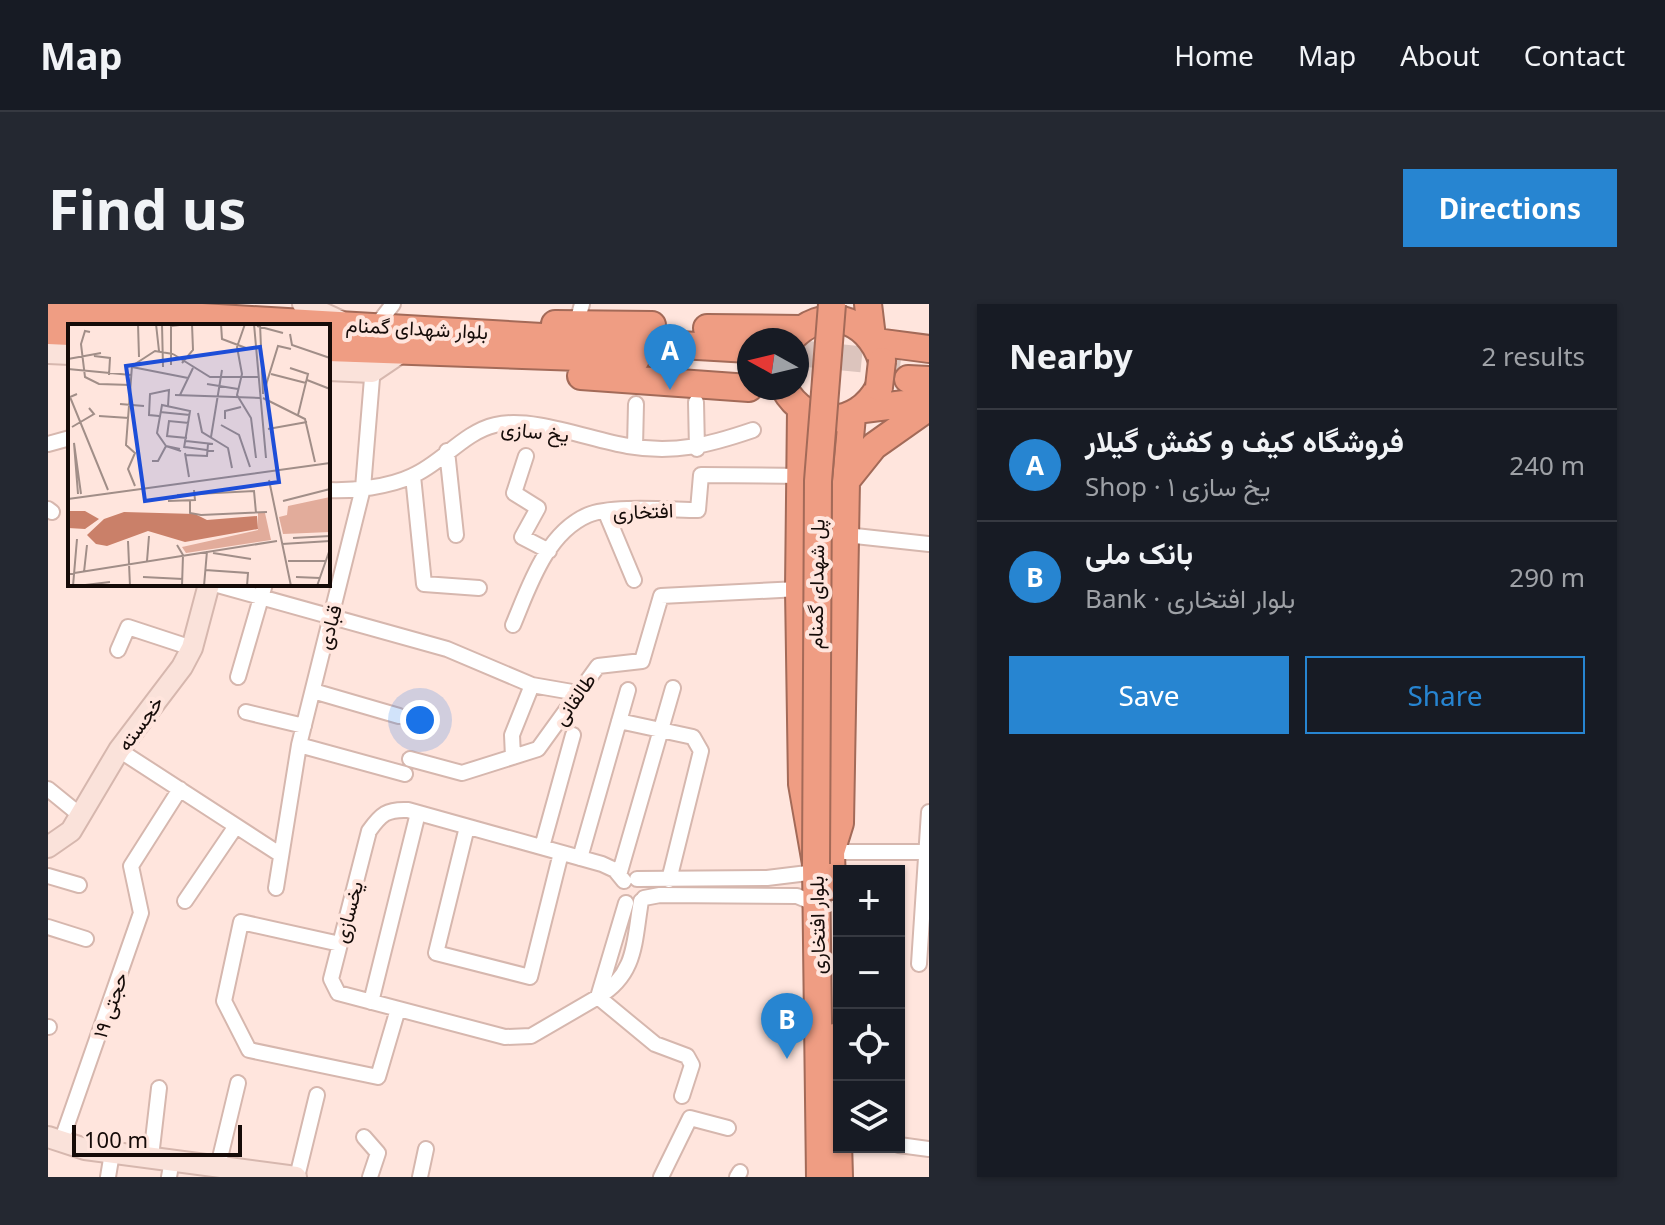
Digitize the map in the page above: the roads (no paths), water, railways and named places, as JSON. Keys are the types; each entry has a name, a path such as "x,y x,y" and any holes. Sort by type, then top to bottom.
{"highway":[{"name":"پل شهدای گمنام","path":"821,863 818,481 832,304"},
{"name":"پل شهدای گمنام","path":"821,863 832,482 847,304"},
{"path":"821,863 840,823 846,481 858,412 879,387 877,346 868,304"},
{"name":"بلوار شهدای گمنام","path":"48,308 118,319 297,310 347,324 374,349 476,343"},
{"path":"584,332 804,324 824,318 851,321 877,346 921,367"},
{"path":"48,331 68,332"},
{"name":"بلوار شهدای گمنام","path":"330,348 403,351 584,332"},
{"path":"584,332 737,348"},
{"path":"584,332 685,359 737,364"},
{"path":"476,343 575,376 737,387"},
{"path":"793,400 803,476 799,578 802,784 821,863"},
{"path":"793,400 826,420 858,412 929,404"},
{"path":"846,481 874,446 929,404"},
{"path":"803,476 808,469 822,463 838,468 846,481"},
{"path":"799,578 812,558 822,556 839,564 845,576"},
{"name":"بلوار افتخاری","path":"820,1177 816,904 821,863"},
{"name":"بلوار افتخاری","path":"821,863 835,1081"},
{"name":"بلوار افتخاری","path":"839,1153 839,1177"}],"street":[{"path":"330,369 374,349 393,304"},
{"name":"قبادی","path":"276,888 299,745 363,488 374,349"},
{"path":"48,353 68,354"},
{"path":"696,402 697,449"},
{"path":"635,447 636,404"},
{"name":"یخ سازی","path":"330,490 363,488 413,476 447,451 495,425 545,428 635,447 697,449 753,430"},
{"path":"48,444 68,439"},
{"path":"447,451 456,535"},
{"path":"526,456 514,493 538,508 522,537 549,551"},
{"name":"افتخاری","path":"513,625 533,577 549,551 562,533 589,514 698,510 701,475 803,476"},
{"path":"413,476 424,584 479,588"},
{"path":"606,513 634,580"},
{"path":"846,535 929,544"},
{"name":"طالقانی","path":"410,759 462,773 538,749 598,666 642,661 661,596 799,578"},
{"name":"خجسته","path":"48,847 71,831 119,750 192,648 211,586"},
{"path":"225,586 263,592 332,618 447,649 532,685 578,693"},
{"path":"238,677 263,592"},
{"path":"118,650 128,627 192,648"},
{"path":"513,757 512,735 532,685"},
{"path":"673,688 627,879 619,893 637,901 712,895 797,896 816,904"},
{"path":"580,858 628,690"},
{"path":"313,691 399,716"},
{"path":"246,712 304,726"},
{"path":"619,721 693,737 701,751 669,880"},
{"path":"542,847 573,735"},
{"path":"299,745 405,774"},
{"path":"119,750 281,855"},
{"path":"48,789 80,815"},
{"name":"حجتی ۱۹","path":"54,1139 141,913 131,866 180,789"},
{"name":"یخسازی","path":"598,997 531,1036 505,1037 338,993 331,979 369,831 390,809 418,813 602,864 627,879"},
{"path":"919,964 929,812"},
{"path":"371,1002 418,813"},
{"path":"185,901 236,826"},
{"path":"467,827 436,953 530,977 561,853"},
{"path":"627,879 712,880 821,863 928,852"},
{"path":"48,876 79,885"},
{"path":"627,879 644,885 598,997 655,1044 687,1056 692,1065 682,1096"},
{"path":"712,880 712,895"},
{"path":"340,944 241,922 224,1001 249,1050 378,1077 398,1009"},
{"path":"48,927 86,939"},
{"path":"218,1166 238,1083"},
{"path":"151,1157 159,1088"},
{"path":"54,1139 112,1153 151,1157 171,1168 218,1166 296,1177 317,1095"},
{"path":"661,1177 690,1118 728,1128"},
{"path":"364,1137 378,1153 370,1177"},
{"path":"905,1146 929,1149"},
{"path":"420,1177 426,1149"},
{"path":"108,1177 112,1153"}],"tunnel":[{"path":"809,354 909,364"}],"place":[{"name":"فروشگاه کیف و کفش گیلار","path":"670,390"},
{"name":"بانک ملی","path":"787,1059"}]}
